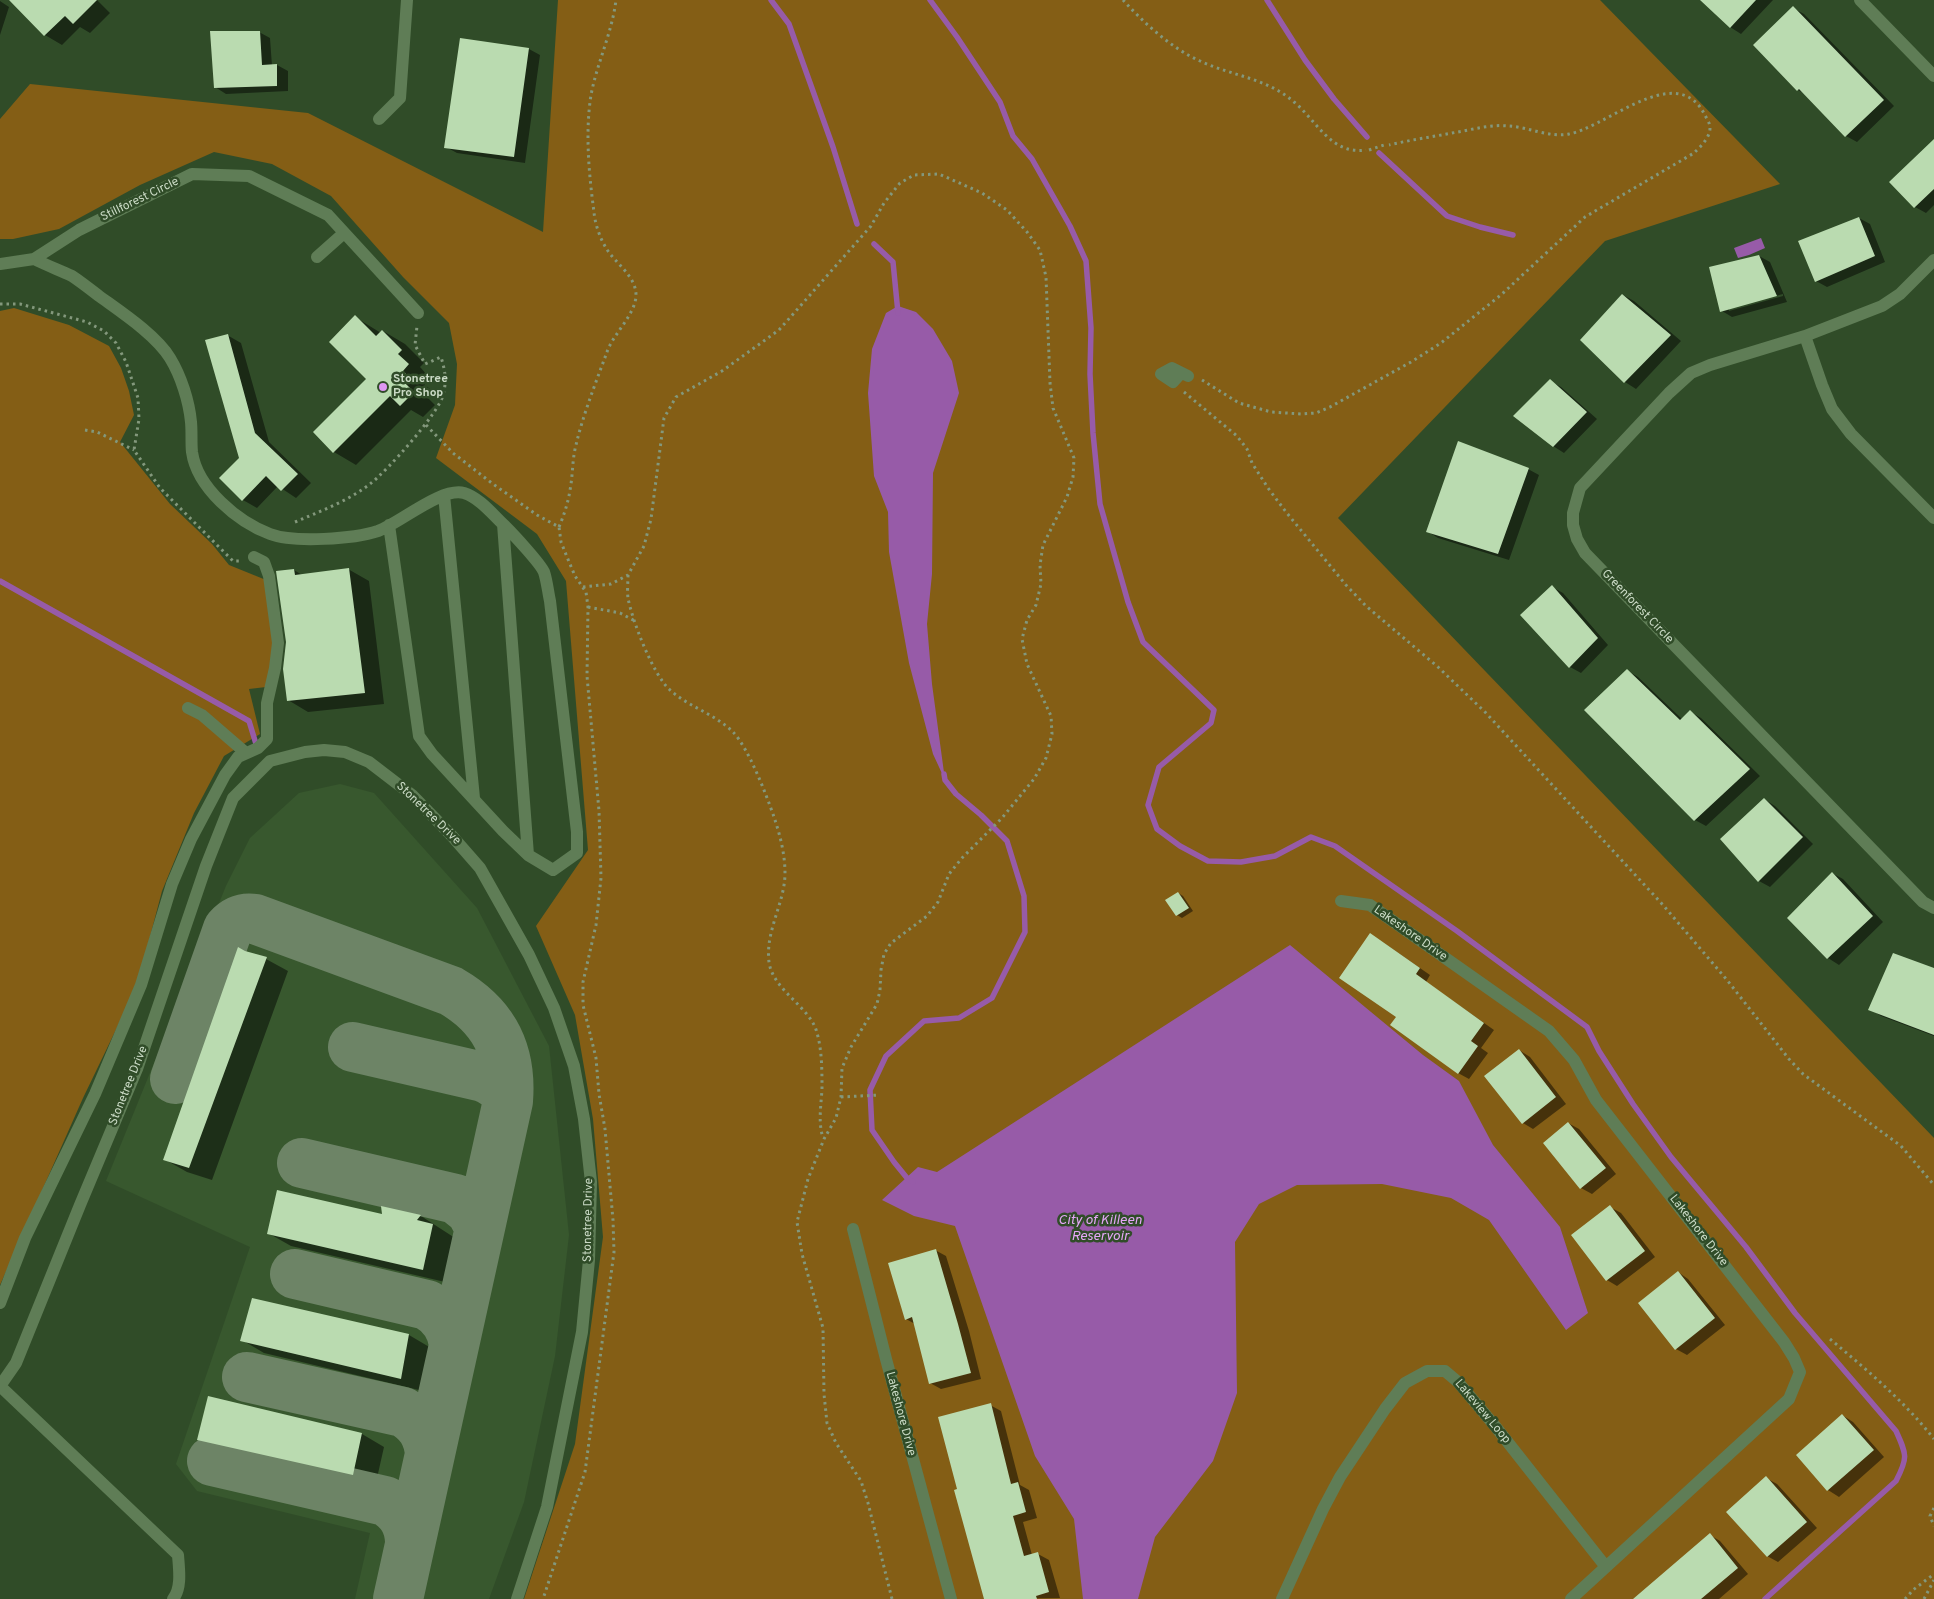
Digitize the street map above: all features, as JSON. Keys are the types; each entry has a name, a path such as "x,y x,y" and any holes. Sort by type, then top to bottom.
{"street":[{"path":"379,119 400,98 407,0"},
{"path":"1860,0 1934,76"},
{"name":"Stillforest Circle","path":"0,264 34,259 79,230 192,174 249,176 328,215 418,313"},
{"path":"317,257 344,233"},
{"path":"34,259 73,277 126,315 170,357 184,392 191,421 192,454 203,482 219,501 255,528 271,535 302,540 362,534 379,530 389,524 444,495 463,493 480,503 512,533 544,571 550,602 577,832 577,853 553,870 528,855 503,831 432,754 419,736 389,524"},
{"name":"Greenforest Circle","path":"1934,260 1900,294 1882,306 1806,336 1710,364 1691,373 1669,393 1580,488 1573,513 1573,524 1577,539 1585,553 1923,902 1934,908"},
{"path":"1806,336 1822,386 1832,409 1851,434 1934,518"},
{"path":"444,495 474,798"},
{"path":"503,524 528,855"},
{"path":"0,1303 25,1238 95,1094 137,994 172,884 190,839 225,775 238,757 258,748 267,739 266,703 275,668 278,643 269,576 264,562 254,557"},
{"path":"188,708 202,714 246,753"},
{"name":"Stonetree Drive","path":"0,1386 16,1363 137,1070 206,866 233,798 270,761 305,752 324,750 345,752 369,762 412,795 480,868 525,947 554,1008 574,1066 584,1119 591,1182 589,1260 582,1332 547,1507 517,1599"},
{"name":"Lakeshore Drive","path":"1341,901 1370,905 1549,1031 1574,1060 1596,1100 1784,1342 1800,1372 1789,1399 1571,1599"},
{"name":"Lakeshore Drive","path":"853,1229 951,1599"},
{"name":"Lakeview Loop","path":"1282,1599 1322,1509 1340,1477 1385,1409 1405,1383 1427,1371 1445,1371 1458,1382 1606,1567"},
{"path":"0,1386 178,1555 179,1577 176,1595 173,1599"}],"path":[{"path":"616,0 592,94 589,121 591,178 594,214 600,235 606,248 632,282 636,289 636,296 632,309 608,348 597,380 576,445 570,489 559,526 561,542 567,558 575,576 584,587 611,584 628,575"},
{"path":"1123,0 1166,39 1190,55 1215,67 1259,81 1281,92 1294,101 1338,146 1353,152 1384,145"},
{"path":"1389,145 1488,126 1508,126 1549,133 1569,134 1650,98 1668,93 1679,93 1693,99 1703,111 1710,125 1708,138 1694,153 1585,217 1502,294 1441,343 1330,407 1316,413 1271,412 1239,403 1198,378 1184,374 1180,383 1183,390 1237,436 1247,449 1252,463 1268,488 1346,586 1366,606 1438,667 1528,757 1663,905 1803,1074 1901,1146 1934,1186"},
{"path":"824,1139 820,1121 822,1072 814,1023 776,979 769,964 769,943 785,873 782,845 774,817 750,760 734,734 720,721 670,690 656,673 628,597 628,575 644,546 651,519 664,418 676,397 722,371 779,330 871,226 884,202 900,183 914,175 939,174 982,193 1007,210 1040,250 1046,277 1050,383 1053,408 1074,458 1073,477 1067,497 1042,545 1041,584 1036,605 1027,620 1022,639 1027,664 1051,716 1052,734 1041,769 1002,818 976,843 949,874 938,902 927,916 891,943 884,954 880,990 876,1004 850,1047 842,1068 841,1097 836,1118 824,1139 808,1179 797,1222 802,1254 823,1328 824,1394 827,1423 836,1443 861,1481 892,1599"},
{"path":"0,304 20,304 87,322 104,331 116,343 130,370 138,398 139,419 134,450"},
{"path":"294,523 338,504 371,483 426,425 443,396 446,373 440,357 425,364 415,345 418,313"},
{"path":"426,425 453,454 492,484 537,515 559,526"},
{"path":"85,430 97,432 134,450 160,488 233,561 252,560 254,557"},
{"path":"588,607 620,613 636,621"},
{"path":"841,1097 879,1094"},
{"path":"1830,1339 1888,1388 1934,1439"},
{"path":"1934,1508 1930,1516 1934,1526"},
{"path":"1905,1599 1934,1574"},
{"path":"1925,1598 1934,1580"}],"shaded area":[{"path":"558,0 1600,0 1780,184 1605,241 1338,518 1934,1138 1934,1599 524,1599 575,1444 603,1237 593,1119 575,1015 536,926 588,850 566,581 537,534 436,458 455,405 457,364 449,323 403,277 331,196 272,164 214,152 140,185 59,229 13,239 0,239 0,119 30,84 308,113 543,232"},
{"path":"14,308 69,325 109,346 121,368 129,391 134,415 120,442 170,504 212,544 229,565 266,580 275,642 266,687 249,689 260,734 224,756 194,813 162,891 137,986 83,1098 0,1285 0,311"},
{"path":"340,784 374,793 477,908 549,1046 569,1235 555,1356 524,1502 489,1599 355,1599 370,1533 197,1491 176,1464 250,1247 106,1181 226,886 250,838 299,793"}],"water":[{"path":"1761,238 1765,248 1738,258 1734,248"},
{"path":"898,306 916,312 933,329 952,361 959,393 933,473 932,574 927,624 932,684 945,780 933,754 909,663 889,552 888,512 874,476 868,393 872,349 886,313"},
{"name":"City of Killeen Reservoir","path":"1290,945 1423,1055 1459,1081 1493,1145 1560,1227 1588,1313 1566,1330 1489,1220 1451,1198 1382,1184 1297,1185 1259,1204 1235,1242 1237,1393 1213,1461 1155,1537 1138,1599 1083,1599 1074,1519 1035,1456 955,1226 914,1216 882,1200 918,1167 937,1172"}],"building":[{"path":"9,0 97,0 73,24 65,16 44,36"},
{"path":"1700,0 1756,0 1730,28"},
{"path":"1793,6 1884,100 1845,137 1753,45"},
{"path":"210,31 260,31 262,65 277,64 277,86 214,88"},
{"path":"460,38 529,48 514,157 444,148"},
{"path":"1934,139 1934,189 1914,208 1889,182"},
{"path":"1859,217 1875,256 1815,282 1798,241"},
{"path":"1759,255 1777,296 1720,312 1709,267"},
{"path":"1622,294 1671,335 1624,383 1580,340"},
{"name":"Stonetree Pro Shop","path":"355,315 376,336 382,330 402,350 398,354 409,364 403,371 409,377 404,382 414,392 400,406 390,396 333,453 313,432 366,379 329,342"},
{"path":"228,334 255,433 298,474 281,491 266,476 242,501 219,478 239,458 205,340"},
{"path":"1550,379 1587,412 1553,447 1513,416"},
{"path":"1458,441 1529,468 1498,554 1426,532"},
{"path":"349,568 365,693 287,701 283,669 286,642 276,571 294,569 295,575"},
{"path":"1552,585 1598,638 1569,668 1520,615"},
{"path":"1627,669 1680,720 1690,710 1750,769 1694,821 1584,710"},
{"path":"1764,798 1803,837 1758,882 1720,839"},
{"path":"1832,872 1873,916 1827,959 1787,918"},
{"path":"1178,892 1189,908 1176,916 1165,900"},
{"path":"1370,933 1420,968 1416,974 1484,1023 1471,1041 1478,1046 1458,1074 1390,1025 1396,1017 1339,978"},
{"path":"238,947 267,957 189,1168 163,1160"},
{"path":"1893,953 1934,968 1934,1035 1868,1010"},
{"path":"1519,1049 1556,1097 1522,1124 1484,1076"},
{"path":"1568,1122 1606,1168 1580,1189 1543,1143"},
{"path":"277,1190 382,1214 381,1206 421,1215 417,1220 433,1224 423,1270 267,1234"},
{"path":"1610,1205 1645,1251 1606,1281 1571,1235"},
{"path":"936,1249 971,1373 929,1384 912,1317 905,1320 888,1263"},
{"path":"1678,1271 1715,1318 1675,1350 1638,1303"},
{"path":"252,1298 409,1334 401,1379 240,1341"},
{"path":"208,1396 362,1433 353,1475 197,1440"},
{"path":"991,1403 1011,1484 1018,1482 1026,1512 1013,1516 1024,1556 1038,1552 1049,1592 1036,1596 1037,1599 984,1599 954,1490 957,1489 938,1417"},
{"path":"1842,1414 1874,1450 1827,1491 1796,1455"},
{"path":"1766,1476 1807,1522 1767,1557 1726,1512"},
{"path":"1710,1533 1738,1568 1701,1599 1633,1599"}],"waterway":[{"path":"771,0 789,24 833,147 857,224"},
{"path":"930,0 1000,102 1013,136 1032,159 1070,226 1086,261 1091,328 1090,374 1093,433 1100,504 1128,602 1143,642 1214,710 1211,723 1159,767 1148,805 1157,829 1180,846 1208,861 1241,862 1275,856 1311,837 1335,846 1457,931 1587,1027 1599,1051 1633,1104 1671,1157 1746,1247 1795,1313 1896,1431 1905,1456 1903,1467 1896,1481 1765,1599"},
{"path":"1267,0 1305,60 1334,99 1367,137"},
{"path":"1379,153 1447,216 1513,235"},
{"path":"874,244 893,262 898,313"},
{"path":"0,581 249,721 256,744"},
{"path":"913,1182 907,1178 894,1162 872,1130 870,1090 886,1056 924,1021 959,1018 992,998 1025,932 1024,896 1007,841 956,794 945,780 944,774"}],"taxiway":[{"path":"175,1079 228,929 237,921 247,918 255,919 451,991 479,1012 497,1037 507,1066 508,1101 398,1599"},
{"path":"353,1047 483,1077 498,1086 504,1092 508,1101"},
{"path":"302,1163 456,1199 471,1211 480,1228"},
{"path":"295,1274 427,1305 446,1322 454,1345"},
{"path":"247,1377 403,1412 422,1429 430,1454"},
{"path":"212,1461 385,1501 400,1513 408,1528 410,1541"}],"place":[{"name":"Stonetree Pro Shop","path":"383,387"}]}
